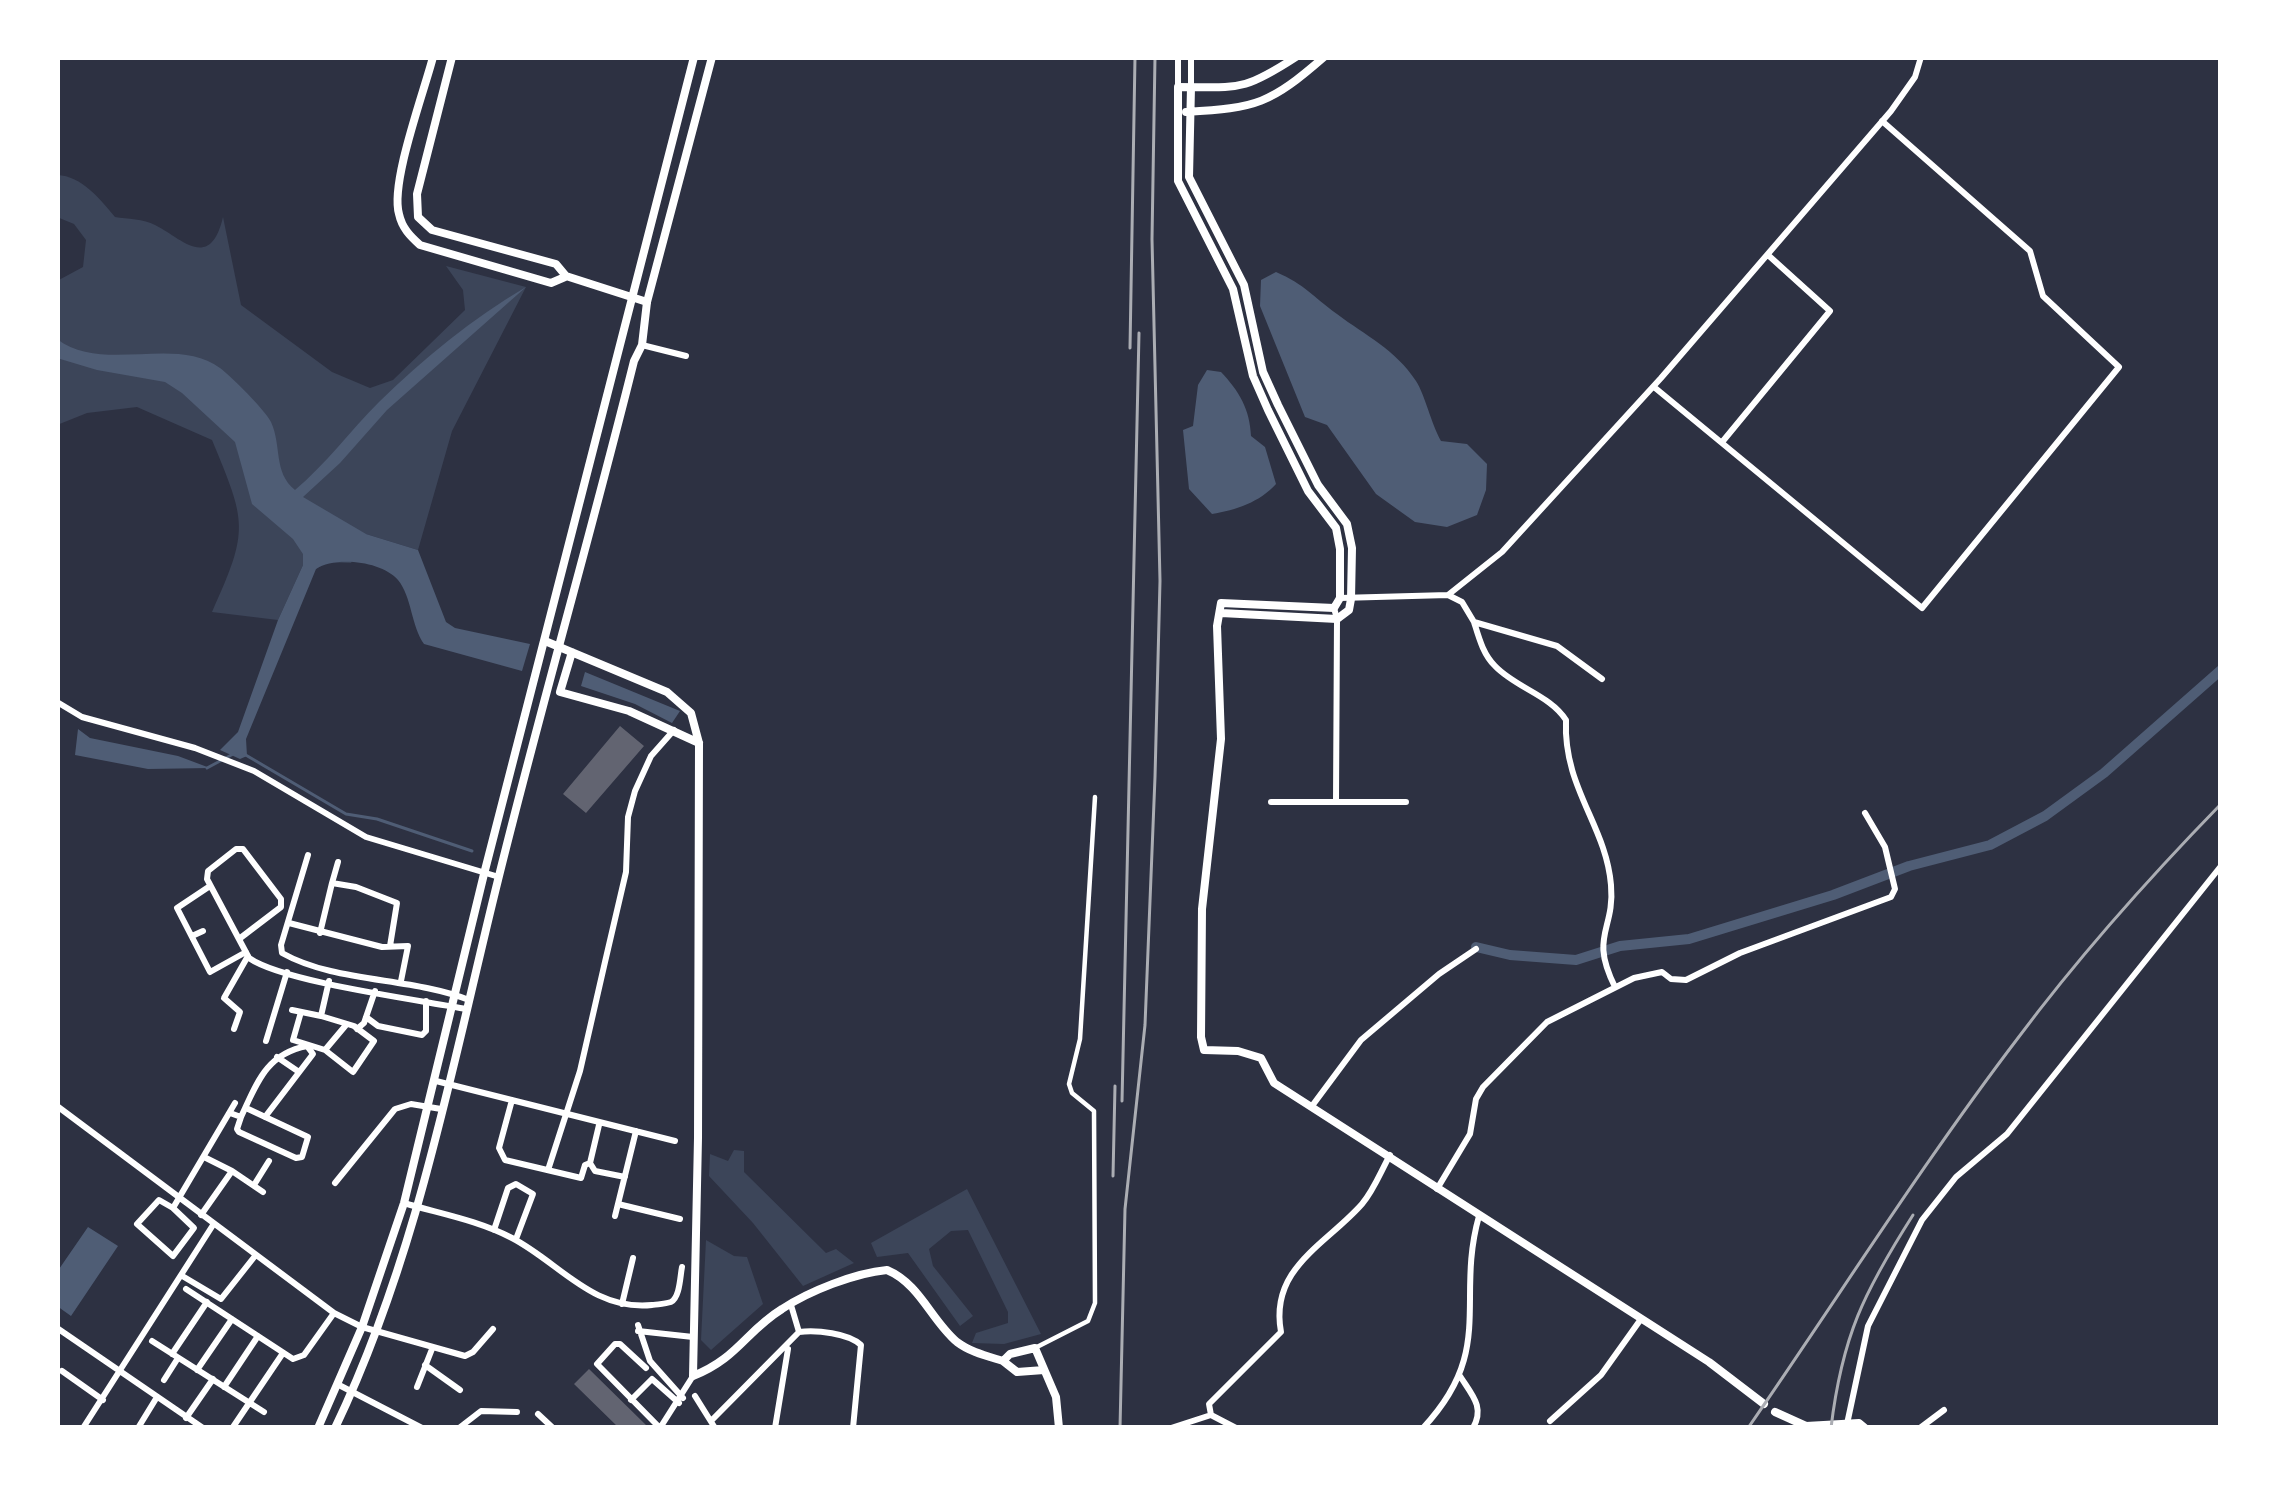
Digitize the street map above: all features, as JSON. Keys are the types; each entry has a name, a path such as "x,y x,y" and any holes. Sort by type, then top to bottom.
{"street":[{"path":"433,57 398,195 397,211 405,230 420,245 551,283 566,276"},
{"path":"452,57 416,199 418,217 432,230 556,264 566,276 647,302"},
{"path":"321,1427 362,1327 404,1203 694,57"},
{"path":"335,1428 378,1331 419,1208 499,878 642,345 647,302 670,230 712,57"},
{"path":"1178,57 1178,181 1233,289 1253,376 1268,410 1308,491 1336,528 1341,601 1348,610 1337,619 1221,608"},
{"path":"1191,57 1190,178 1244,285 1264,372 1278,405 1318,485 1347,524 1352,548 1337,619 1336,801"},
{"path":"1178,87 1253,85 1296,57"},
{"path":"1177,112 1252,106 1281,94 1324,57"},
{"path":"1448,595 1502,552 1654,387 1882,121 1915,77 1921,57"},
{"path":"682,99 698,102"},
{"path":"1654,387 1922,608 2120,367 2044,296 2030,251 1882,121"},
{"path":"1188,200 1198,194"},
{"path":"398,195 416,199"},
{"path":"1723,441 1830,311 1768,255"},
{"path":"642,345 686,356"},
{"path":"1221,608 1448,595 1462,602 1496,668 1566,720 1564,751 1570,775 1612,888 1601,944 1604,966 1615,987"},
{"path":"1221,608 1217,626 1221,739 1202,909 1204,1050 1238,1051 1261,1058 1274,1083 1708,1362 1764,1404"},
{"path":"1474,622 1557,646 1602,679"},
{"path":"545,641 679,700 691,712 699,743 693,1376 660,1428 597,1364 620,1344 646,1368"},
{"path":"545,703 560,692 572,652"},
{"path":"560,692 629,711 699,743"},
{"path":"57,702 82,717 195,748 254,771 366,837 499,878"},
{"path":"548,1170 580,1071 626,872 632,804 651,756 674,730"},
{"path":"1003,1361 1088,1321 1095,1303 1094,1112 1072,1093 1069,1084 1080,1039 1095,797"},
{"path":"1271,802 1406,802"},
{"path":"1437,1189 1470,1134 1483,1087 1546,1022 1615,987 1662,972 1671,979 1686,980 1741,953 1894,894 1885,848 1864,813"},
{"path":"239,939 281,907 281,898 243,849 236,849 208,871 210,886 247,954 260,966 453,1006 468,1004"},
{"path":"308,855 281,945 287,957 456,995 468,1004"},
{"path":"320,933 338,862"},
{"path":"1847,1424 1868,1326 1922,1220 1956,1177 2007,1134 2221,866"},
{"path":"332,884 356,887 397,903 390,946"},
{"path":"210,886 178,904 210,972 247,954"},
{"path":"290,922 320,933 408,946 400,982"},
{"path":"192,936 203,931"},
{"path":"1311,1107 1360,1040 1476,949"},
{"path":"234,1029 240,1012 224,998 247,954"},
{"path":"266,1041 287,972"},
{"path":"321,1016 329,982"},
{"path":"357,1029 375,991"},
{"path":"366,1017 378,1026 422,1035 427,1031 426,1001"},
{"path":"277,1006 321,1016 346,1024 374,1044 353,1072 326,1050 292,1040 302,1012"},
{"path":"326,1050 346,1024"},
{"path":"246,1108 265,1117 308,1137 301,1158 238,1131 242,1117 256,1080 277,1057 307,1046 313,1054 265,1117"},
{"path":"277,1057 299,1072"},
{"path":"436,1082 675,1141"},
{"path":"512,1100 500,1155 505,1160 580,1179 590,1163 599,1123"},
{"path":"173,1208 235,1103"},
{"path":"335,1183 395,1109 411,1104 442,1109"},
{"path":"57,1106 334,1313 432,1349 469,1354 494,1329"},
{"path":"230,1113 242,1117"},
{"path":"615,1216 636,1132"},
{"path":"1236,1428 1211,1415 1212,1398 1281,1331 1279,1304 1305,1256 1361,1205 1390,1155"},
{"path":"206,1158 263,1192"},
{"path":"254,1185 268,1162"},
{"path":"590,1163 595,1171 625,1177"},
{"path":"201,1215 232,1171"},
{"path":"494,1230 508,1188 516,1184 527,1188 533,1201 515,1240"},
{"path":"172,1256 194,1228 159,1200 136,1225 185,1273 221,1299 254,1256"},
{"path":"404,1203 515,1240 577,1285 610,1302 638,1306 673,1302 682,1267"},
{"path":"618,1204 680,1219"},
{"path":"1423,1428 1460,1376 1469,1342 1473,1300 1469,1250 1479,1216"},
{"path":"83,1428 213,1225"},
{"path":"622,1304 633,1258"},
{"path":"385,1262 400,1265"},
{"path":"693,1376 724,1363 754,1331 790,1304 887,1270 905,1280 955,1340 1017,1372 1045,1370"},
{"path":"186,1289 298,1360 334,1313"},
{"path":"164,1380 207,1302"},
{"path":"790,1304 799,1332"},
{"path":"197,1370 232,1318"},
{"path":"1550,1421 1601,1375 1641,1319"},
{"path":"57,1328 202,1428"},
{"path":"681,1400 650,1361 638,1328 693,1336"},
{"path":"695,1396 713,1425 799,1332"},
{"path":"799,1332 854,1339 862,1345 853,1428"},
{"path":"224,1387 258,1336"},
{"path":"152,1341 264,1412"},
{"path":"776,1428 789,1346"},
{"path":"1035,1348 1056,1397 1058,1428"},
{"path":"417,1387 432,1349"},
{"path":"232,1427 284,1353"},
{"path":"425,1365 460,1390"},
{"path":"62,1371 103,1400"},
{"path":"1460,1376 1480,1408 1474,1428"},
{"path":"186,1418 212,1379"},
{"path":"631,1400 652,1379 681,1400"},
{"path":"339,1385 422,1428"},
{"path":"138,1428 157,1397"},
{"path":"1920,1428 1944,1410"},
{"path":"459,1428 481,1411 517,1412"},
{"path":"1775,1412 1806,1426 1859,1423 1865,1428"},
{"path":"538,1414 553,1428"},
{"path":"1171,1428 1211,1415"},
{"path":"670,1417 677,1424"}],"shaded area":[{"path":"57,175 82,184 115,217 151,223 194,246 210,244 223,217 241,305 332,372 370,388 393,380 465,310 463,290 446,266 526,287 452,431 418,550 366,534 351,563 327,562 316,569 303,565 278,620 212,612 233,562 239,526 232,490 212,440 137,407 87,413 57,425 57,281 83,267 86,240 74,224 57,217"},
{"path":"1276,272 1302,286 1399,360 1419,387 1441,441 1467,444 1487,464 1486,490 1477,515 1447,527 1415,522 1376,494 1327,425 1305,417 1260,306 1261,280"},
{"path":"526,287 387,410 303,497 366,534 418,550 446,622 530,644 522,671 424,644 403,587 381,568 358,563 324,565 316,569 246,739 247,756 240,759 220,750 238,732 303,565 303,554 293,539 252,504 235,442 182,393 165,382 57,358 57,339 95,354 182,354 220,368 271,422 281,467 295,490 413,370"},
{"path":"1207,370 1221,372 1238,393 1251,436 1265,447 1276,484 1247,504 1212,514 1189,489 1183,430 1193,426 1198,385"},
{"path":"585,672 680,711 672,723 635,704 581,686"},
{"path":"78,729 90,738 178,756 210,768 148,769 75,755"},
{"path":"734,1150 744,1151 744,1172 826,1253 836,1249 854,1263 803,1286 709,1176 710,1154 728,1161"},
{"path":"967,1189 1041,1334 1004,1344 972,1343 976,1333 1008,1323 1008,1312 968,1230 951,1231 929,1249 933,1266 973,1316 960,1326 908,1253 877,1257 871,1243"},
{"path":"88,1227 118,1246 71,1316 57,1306 57,1272"},
{"path":"706,1240 734,1256 747,1257 763,1304 711,1350 701,1340"}],"building":[{"path":"620,726 644,746 586,813 563,794"},
{"path":"589,1369 644,1428 619,1428 574,1384"}],"waterway":[{"path":"1476,947 1576,960 1620,946 1689,939 1909,866 1990,845 2045,816 2104,773 2221,670"},
{"path":"207,768 235,753"},
{"path":"244,754 346,814 377,819 472,851"}],"railway":[{"path":"1130,348 1135,57"},
{"path":"1120,1428 1125,1209 1145,1025 1155,777 1160,581 1152,239 1155,57"},
{"path":"1122,1101 1139,333"},
{"path":"1748,1428 2018,1038 2116,918 2221,804"},
{"path":"1113,1176 1115,1086"},
{"path":"1831,1428 1842,1367 1858,1316 1913,1215"}]}
